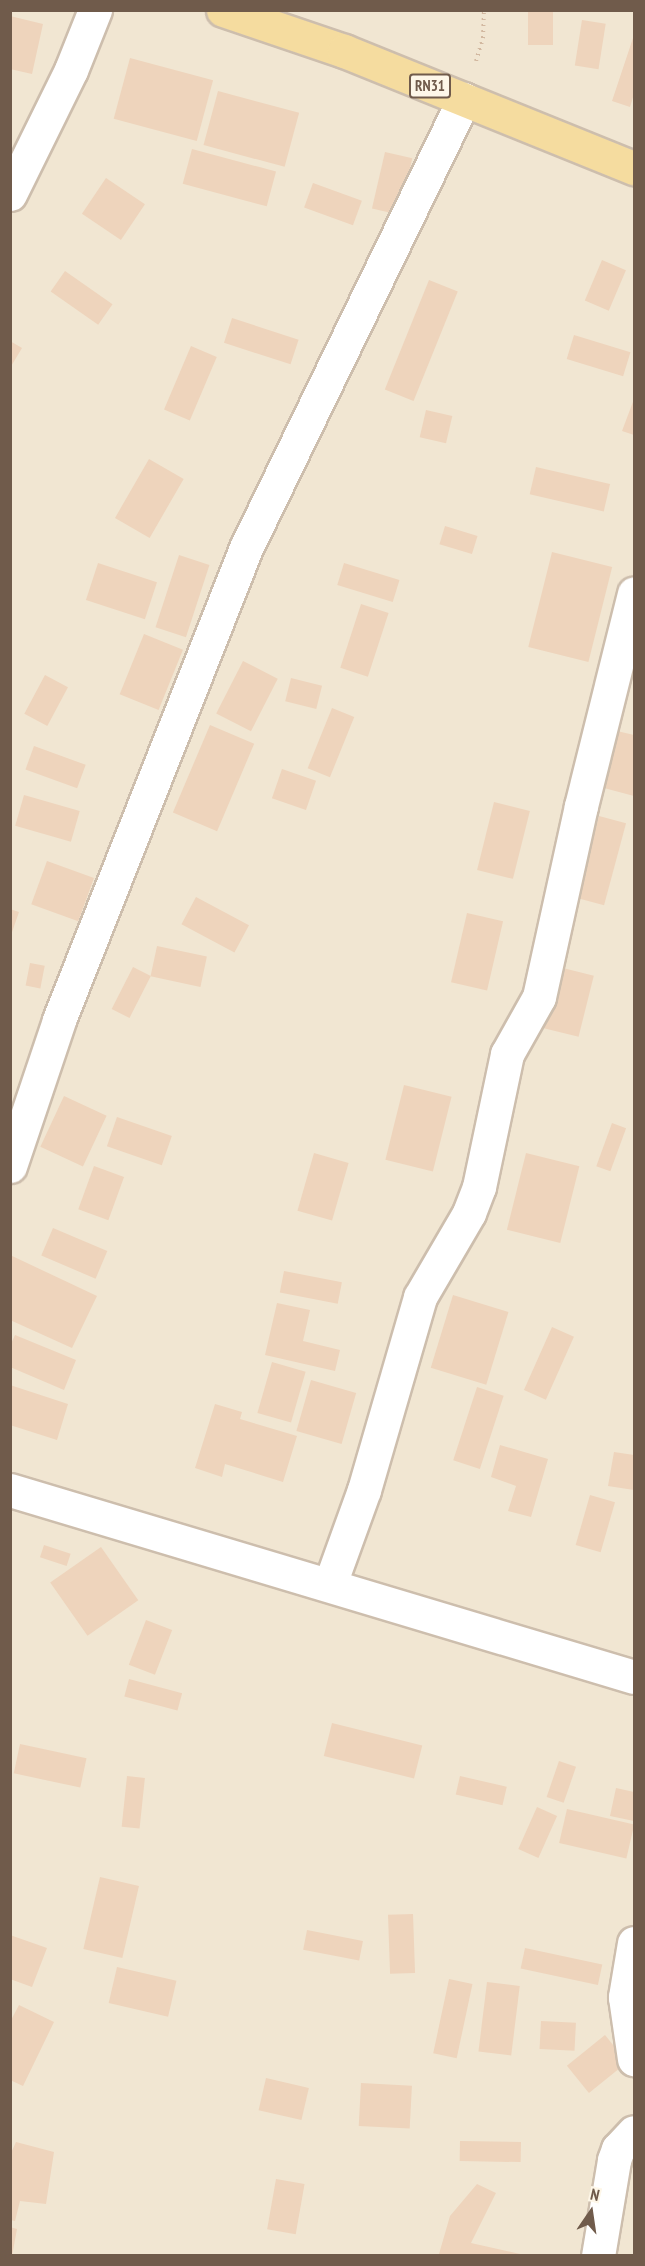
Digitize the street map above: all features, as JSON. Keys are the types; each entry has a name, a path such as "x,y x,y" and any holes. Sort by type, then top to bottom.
{"main road":[{"name":"RN31","path":"223,10 344,51 634,168"}],"street":[{"path":"10,194 71,70 95,10"},
{"path":"10,1166 59,1020 246,548 464,99"},
{"path":"330,1584 364,1490 420,1296 469,1213 479,1187 507,1054 538,997 580,806 634,593"},
{"path":"10,1490 330,1584 634,1677"},
{"path":"634,1942 625,1997 634,2059"},
{"path":"598,2256 614,2160 618,2149 634,2132"}],"path":[{"path":"464,99 483,38 484,10"}],"shaded area":[{"path":"11,11 634,11 634,2255 11,2255"}],"building":[{"path":"528,10 553,10 553,45 528,45"},
{"path":"10,16 43,24 32,74 10,69"},
{"path":"582,20 606,24 599,69 575,65"},
{"path":"634,35 634,94 630,107 612,101"},
{"path":"130,58 213,80 197,141 114,119"},
{"path":"218,91 299,113 285,167 204,145"},
{"path":"192,149 276,172 267,206 183,184"},
{"path":"385,152 412,158 399,215 372,209"},
{"path":"106,178 145,204 121,240 82,214"},
{"path":"313,183 362,201 353,225 304,207"},
{"path":"602,260 626,270 609,311 585,301"},
{"path":"65,271 113,304 98,325 51,291"},
{"path":"429,280 458,292 414,401 385,389"},
{"path":"232,318 299,340 291,364 224,343"},
{"path":"574,335 630,352 623,376 567,359"},
{"path":"10,341 22,348 10,368"},
{"path":"191,346 217,357 190,420 164,410"},
{"path":"634,399 634,435 622,431"},
{"path":"426,410 452,416 446,443 420,437"},
{"path":"149,459 184,479 150,538 115,518"},
{"path":"536,467 610,484 604,511 530,494"},
{"path":"445,526 478,536 472,554 439,544"},
{"path":"552,552 612,567 588,662 528,647"},
{"path":"179,555 209,565 186,637 156,627"},
{"path":"98,563 157,582 145,619 86,600"},
{"path":"344,563 399,580 393,602 337,585"},
{"path":"361,604 389,613 368,677 340,668"},
{"path":"144,634 183,650 159,710 120,694"},
{"path":"243,661 278,679 251,731 216,714"},
{"path":"45,675 68,687 47,726 24,714"},
{"path":"291,678 322,686 316,709 285,701"},
{"path":"332,708 354,717 330,777 308,768"},
{"path":"210,725 254,744 217,831 173,812"},
{"path":"617,731 634,735 634,796 604,788"},
{"path":"34,746 86,765 77,788 25,769"},
{"path":"282,769 316,781 306,810 272,798"},
{"path":"24,795 80,811 71,842 15,826"},
{"path":"494,802 530,811 513,879 477,870"},
{"path":"599,816 626,823 604,905 577,898"},
{"path":"47,861 94,878 78,921 31,904"},
{"path":"196,897 249,925 234,953 181,924"},
{"path":"10,909 19,912 11,935 10,934"},
{"path":"467,913 503,921 487,991 451,982"},
{"path":"157,946 207,957 200,987 151,976"},
{"path":"30,963 45,966 40,988 26,986"},
{"path":"555,966 594,976 579,1037 540,1027"},
{"path":"133,967 151,976 129,1018 112,1009"},
{"path":"404,1085 452,1097 433,1172 385,1160"},
{"path":"64,1096 107,1116 83,1167 40,1147"},
{"path":"117,1117 172,1136 162,1165 107,1146"},
{"path":"612,1123 626,1128 610,1171 596,1166"},
{"path":"314,1153 349,1163 332,1221 297,1211"},
{"path":"526,1153 579,1166 560,1243 507,1230"},
{"path":"94,1166 124,1177 108,1220 78,1209"},
{"path":"53,1228 107,1251 96,1279 41,1256"},
{"path":"10,1255 97,1296 72,1348 10,1320"},
{"path":"284,1271 342,1282 338,1304 280,1293"},
{"path":"453,1295 508,1312 486,1385 431,1368"},
{"path":"277,1303 310,1310 303,1341 340,1350 335,1371 265,1355"},
{"path":"552,1327 574,1337 546,1400 524,1390"},
{"path":"15,1335 76,1360 64,1390 10,1367 10,1346"},
{"path":"272,1362 306,1372 291,1423 257,1413"},
{"path":"311,1380 356,1393 342,1444 296,1431"},
{"path":"10,1385 68,1404 57,1440 10,1425"},
{"path":"477,1387 504,1396 480,1469 453,1460"},
{"path":"215,1404 242,1412 240,1419 297,1436 283,1482 225,1464 222,1477 195,1468"},
{"path":"500,1445 548,1459 531,1517 508,1511 516,1486 491,1477"},
{"path":"614,1452 634,1455 634,1490 608,1486"},
{"path":"590,1495 615,1502 601,1552 576,1545"},
{"path":"44,1545 71,1554 67,1566 40,1557"},
{"path":"101,1547 138,1600 87,1636 50,1583"},
{"path":"146,1620 172,1630 155,1675 129,1665"},
{"path":"129,1679 182,1693 177,1711 124,1696"},
{"path":"332,1723 422,1745 414,1778 324,1756"},
{"path":"20,1744 87,1758 80,1787 14,1773"},
{"path":"559,1761 576,1767 564,1803 547,1797"},
{"path":"127,1776 145,1778 140,1829 122,1827"},
{"path":"460,1776 507,1787 502,1805 456,1795"},
{"path":"616,1788 634,1792 634,1821 610,1816"},
{"path":"537,1807 557,1816 538,1858 518,1849"},
{"path":"567,1809 634,1824 626,1859 559,1843"},
{"path":"100,1877 139,1886 122,1958 83,1949"},
{"path":"413,1914 415,1973 390,1974 388,1915"},
{"path":"307,1930 363,1941 359,1961 303,1950"},
{"path":"10,1935 47,1948 32,1987 10,1979"},
{"path":"525,1948 602,1964 598,1985 521,1969"},
{"path":"117,1967 176,1981 168,2017 109,2003"},
{"path":"449,1979 472,1984 457,2058 433,2053"},
{"path":"487,1982 520,1986 511,2055 478,2051"},
{"path":"19,2005 54,2022 23,2086 10,2080 10,2022"},
{"path":"541,2021 576,2023 574,2051 540,2049"},
{"path":"605,2035 627,2062 589,2093 567,2066"},
{"path":"266,2078 309,2088 301,2120 259,2110"},
{"path":"361,2083 412,2086 410,2129 359,2126"},
{"path":"460,2141 521,2142 521,2162 460,2161"},
{"path":"16,2142 54,2152 46,2204 20,2201 15,2221 10,2220 10,2155"},
{"path":"276,2179 305,2184 296,2234 267,2229"},
{"path":"477,2184 496,2193 471,2243 529,2256 439,2254 450,2216"},
{"path":"10,2227 17,2229 12,2256 10,2256"}]}
